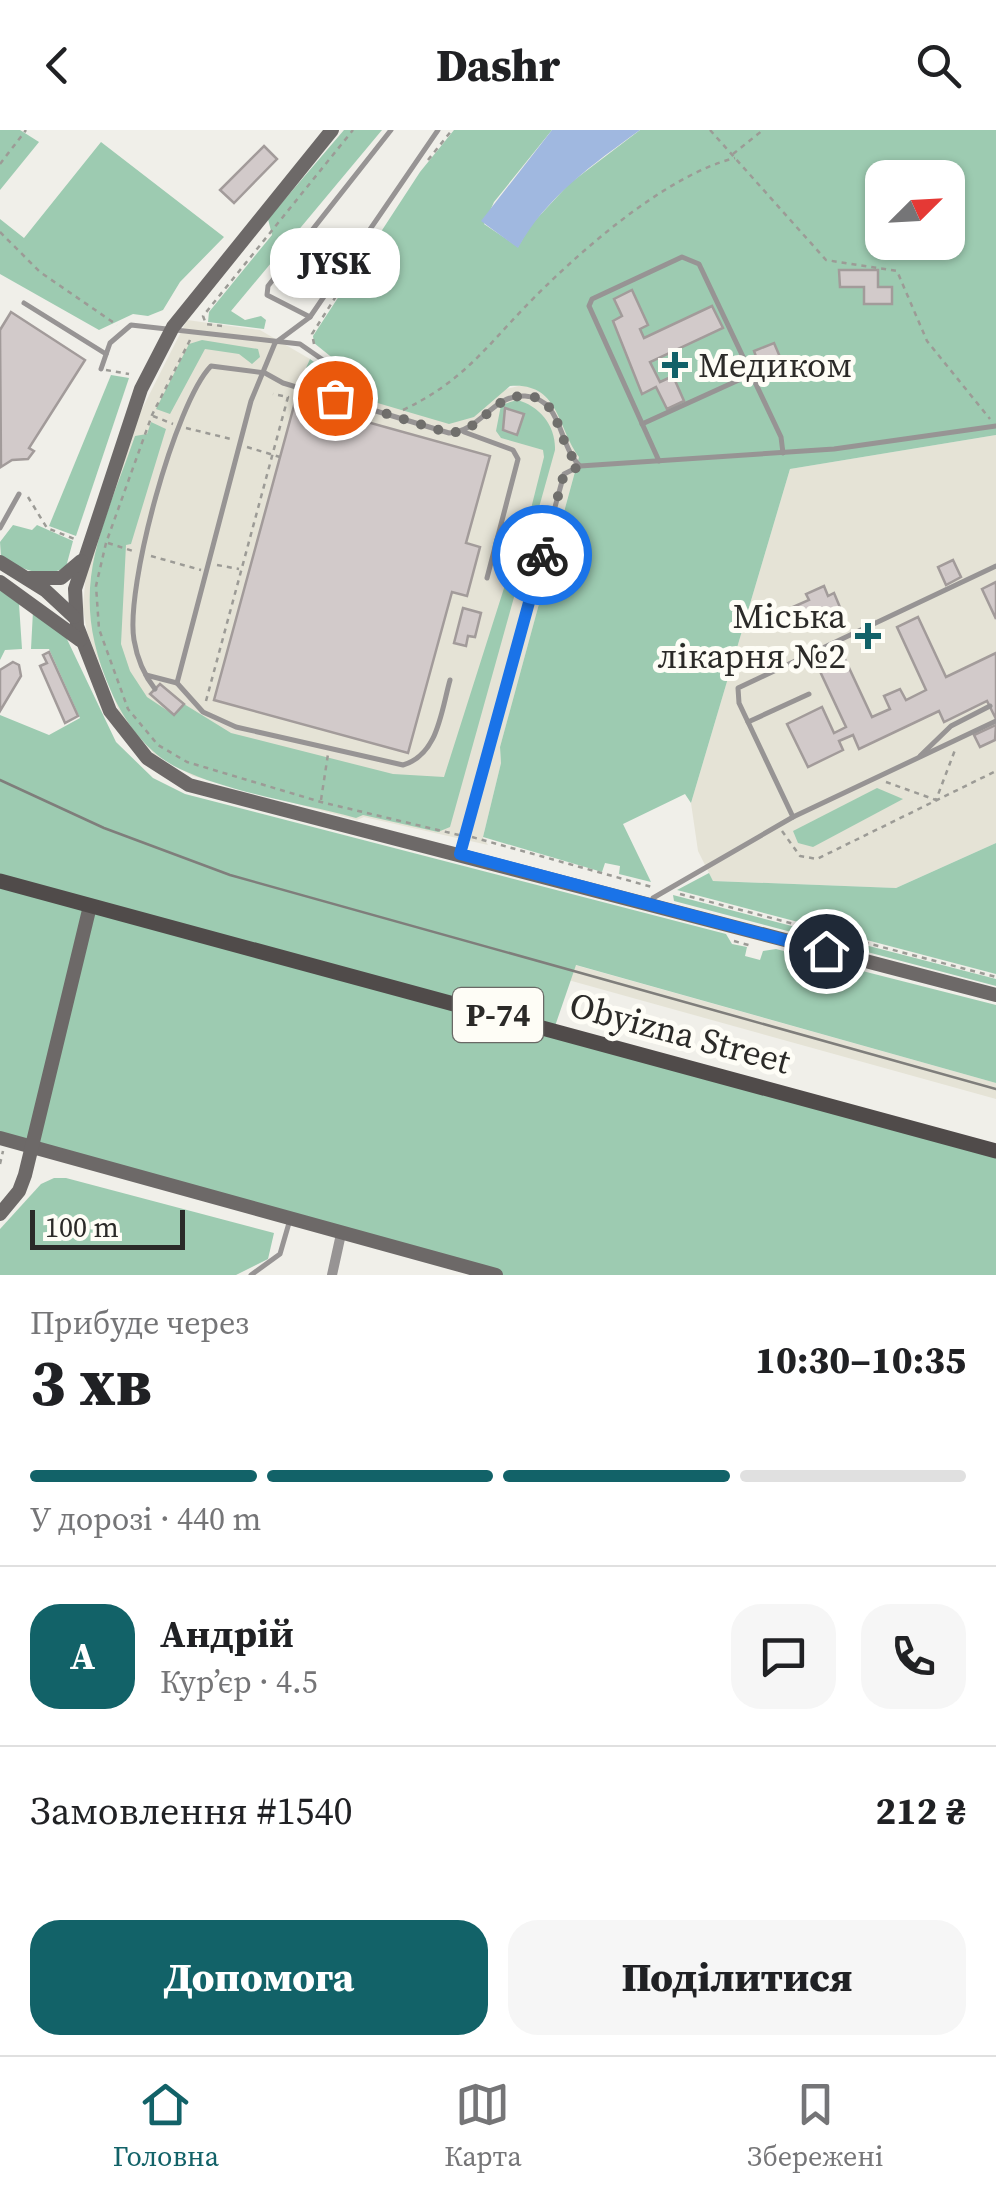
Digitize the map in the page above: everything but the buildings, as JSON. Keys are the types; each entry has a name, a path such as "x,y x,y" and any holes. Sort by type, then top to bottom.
{"main road":[{"name":"Obyizna Street","path":"0,881 996,1151"}],"street":[{"path":"332,130 173,327 140,389 85,551 75,588 74,616 110,711 128,739 174,778 996,995"},
{"path":"28,578 61,578 85,551"},
{"path":"0,562 28,578 74,616"},
{"path":"0,582 66,625 81,641"},
{"path":"0,1214 18,1192 33,1147 90,906"},
{"path":"0,1138 496,1275"},
{"path":"332,1275 342,1234"}],"lane":[{"path":"310,317 268,295 268,286 391,130"},
{"path":"177,683 251,400 275,343 310,317 438,130"},
{"path":"660,461 589,306 592,299 682,257 699,264 782,436 783,453"},
{"path":"24,303 106,354"},
{"path":"101,369 122,328 173,327 300,344 336,369"},
{"path":"155,690 144,674 133,621 141,554 180,427 208,368 265,373 514,450 518,459 487,578"},
{"path":"642,424 752,374"},
{"path":"464,432 500,400 530,396 542,399 554,414 566,454 580,466"},
{"path":"460,854 564,474 580,466 783,453 996,426"},
{"path":"0,528 19,494"},
{"path":"794,817 737,695 744,682 996,566"},
{"path":"144,674 177,683 203,712 236,726 329,751 402,765 417,761 429,750 450,680"},
{"path":"748,722 809,694"},
{"path":"918,758 950,726 990,706"},
{"path":"651,905 652,898 794,817 996,721"},
{"path":"251,1275 280,1254 290,1220"}],"path":[{"path":"0,164 26,130"},
{"path":"226,327 206,324 203,316 353,130"},
{"path":"424,165 452,130"},
{"path":"710,130 826,260 897,271 927,341 996,426"},
{"path":"391,415 453,383 536,297 650,196 734,157 762,130"},
{"path":"0,232 40,272 122,328"},
{"path":"324,351 314,344 312,334 366,250"},
{"path":"201,337 186,342 152,415 106,543 96,586 98,630 121,694 142,731 187,762 320,802 329,751"},
{"path":"101,369 130,374"},
{"path":"203,712 288,397 273,394"},
{"path":"152,415 280,457"},
{"path":"28,498 47,528 85,551"},
{"path":"106,543 205,571 218,564 240,569"},
{"path":"229,611 238,614"},
{"path":"936,800 960,739"},
{"path":"780,825 793,850 809,860 996,771"},
{"path":"875,778 936,800"},
{"path":"730,936 752,946"}],"shaded area":[{"path":"187,320 260,330 310,359 305,370 474,417 501,390 523,385 540,390 562,417 579,457 500,747 501,763 483,837 488,845 364,817 357,820 193,776 154,754 121,716 87,632 83,608 86,571 140,413"},
{"name":"Міська лікарня №2","path":"996,435 996,843 896,888 713,881 698,851 691,803 790,469"},
{"path":"230,886 575,965 996,1083 996,1099"}],"green space":[{"path":"0,130 20,130 39,142 0,190"},
{"path":"344,130 382,130 231,311 245,320 261,316 266,320 264,329 208,322 209,312 272,235 268,219"},
{"path":"454,130 552,130 494,202 484,224 518,247 530,226 569,184 640,130 996,130 996,435 790,469 691,803 685,794 623,824 651,882 619,874 620,866 605,863 602,872 483,837 501,763 500,747 579,457 555,409 538,391 510,386 474,417 449,424 313,384 305,370 310,359 333,376 345,368 314,343 313,336 420,172"},
{"path":"101,142 224,237 180,282 163,310 148,316 133,314 99,330 0,274 0,219 24,238"},
{"path":"202,340 258,349 260,357 252,364 239,354 205,349 170,414 156,409 189,344"},
{"path":"111,375 129,378 76,536 49,526"},
{"path":"517,400 545,418 553,433 555,450 450,827 438,832 363,815 356,818 221,785 168,763 139,736 117,703 98,655 90,591 101,533 135,436 147,434 151,422 166,429 131,544 126,545 121,644 130,671 147,697 174,715 184,704 231,733 393,774 444,777 512,563 517,564 544,457 543,450 501,438 496,431 501,405"},
{"path":"13,525 32,530 37,525 73,541 66,567 41,573 1,557 0,542"},
{"path":"0,590 19,604 22,649 5,650 0,660"},
{"path":"33,611 65,635 116,742 153,778 185,794 726,934 732,944 747,947 745,956 760,960 763,951 776,949 996,1005 996,1083 576,965 554,1029 996,1151 996,1275 496,1275 0,1138 0,715 49,735 80,718 49,649 31,649"},
{"path":"877,788 903,799 813,847 798,843 793,831"},
{"path":"996,843 996,974 677,890 709,873 713,881 896,888"},
{"path":"673,895 996,979 996,986 674,901"},
{"path":"54,1178 274,1233 268,1259 236,1275 0,1275 0,1229 41,1184"}],"water":[{"path":"552,130 640,130 557,197 518,248 481,221"}],"tram line":[{"path":"0,780 104,828 230,875 996,1089"}],"way so far":[{"path":"335,398 449,433 464,432 476,425 500,400 513,395 542,399 563,434 566,454 580,466 564,474 542,555"}],"place":[{"name":"Медиком","path":"675,365"},
{"name":"JYSK","path":"335,398"},
{"name":"Міська лікарня №2","path":"868,636"}],"route":[{"path":"542,555 460,854 826,951"}]}
